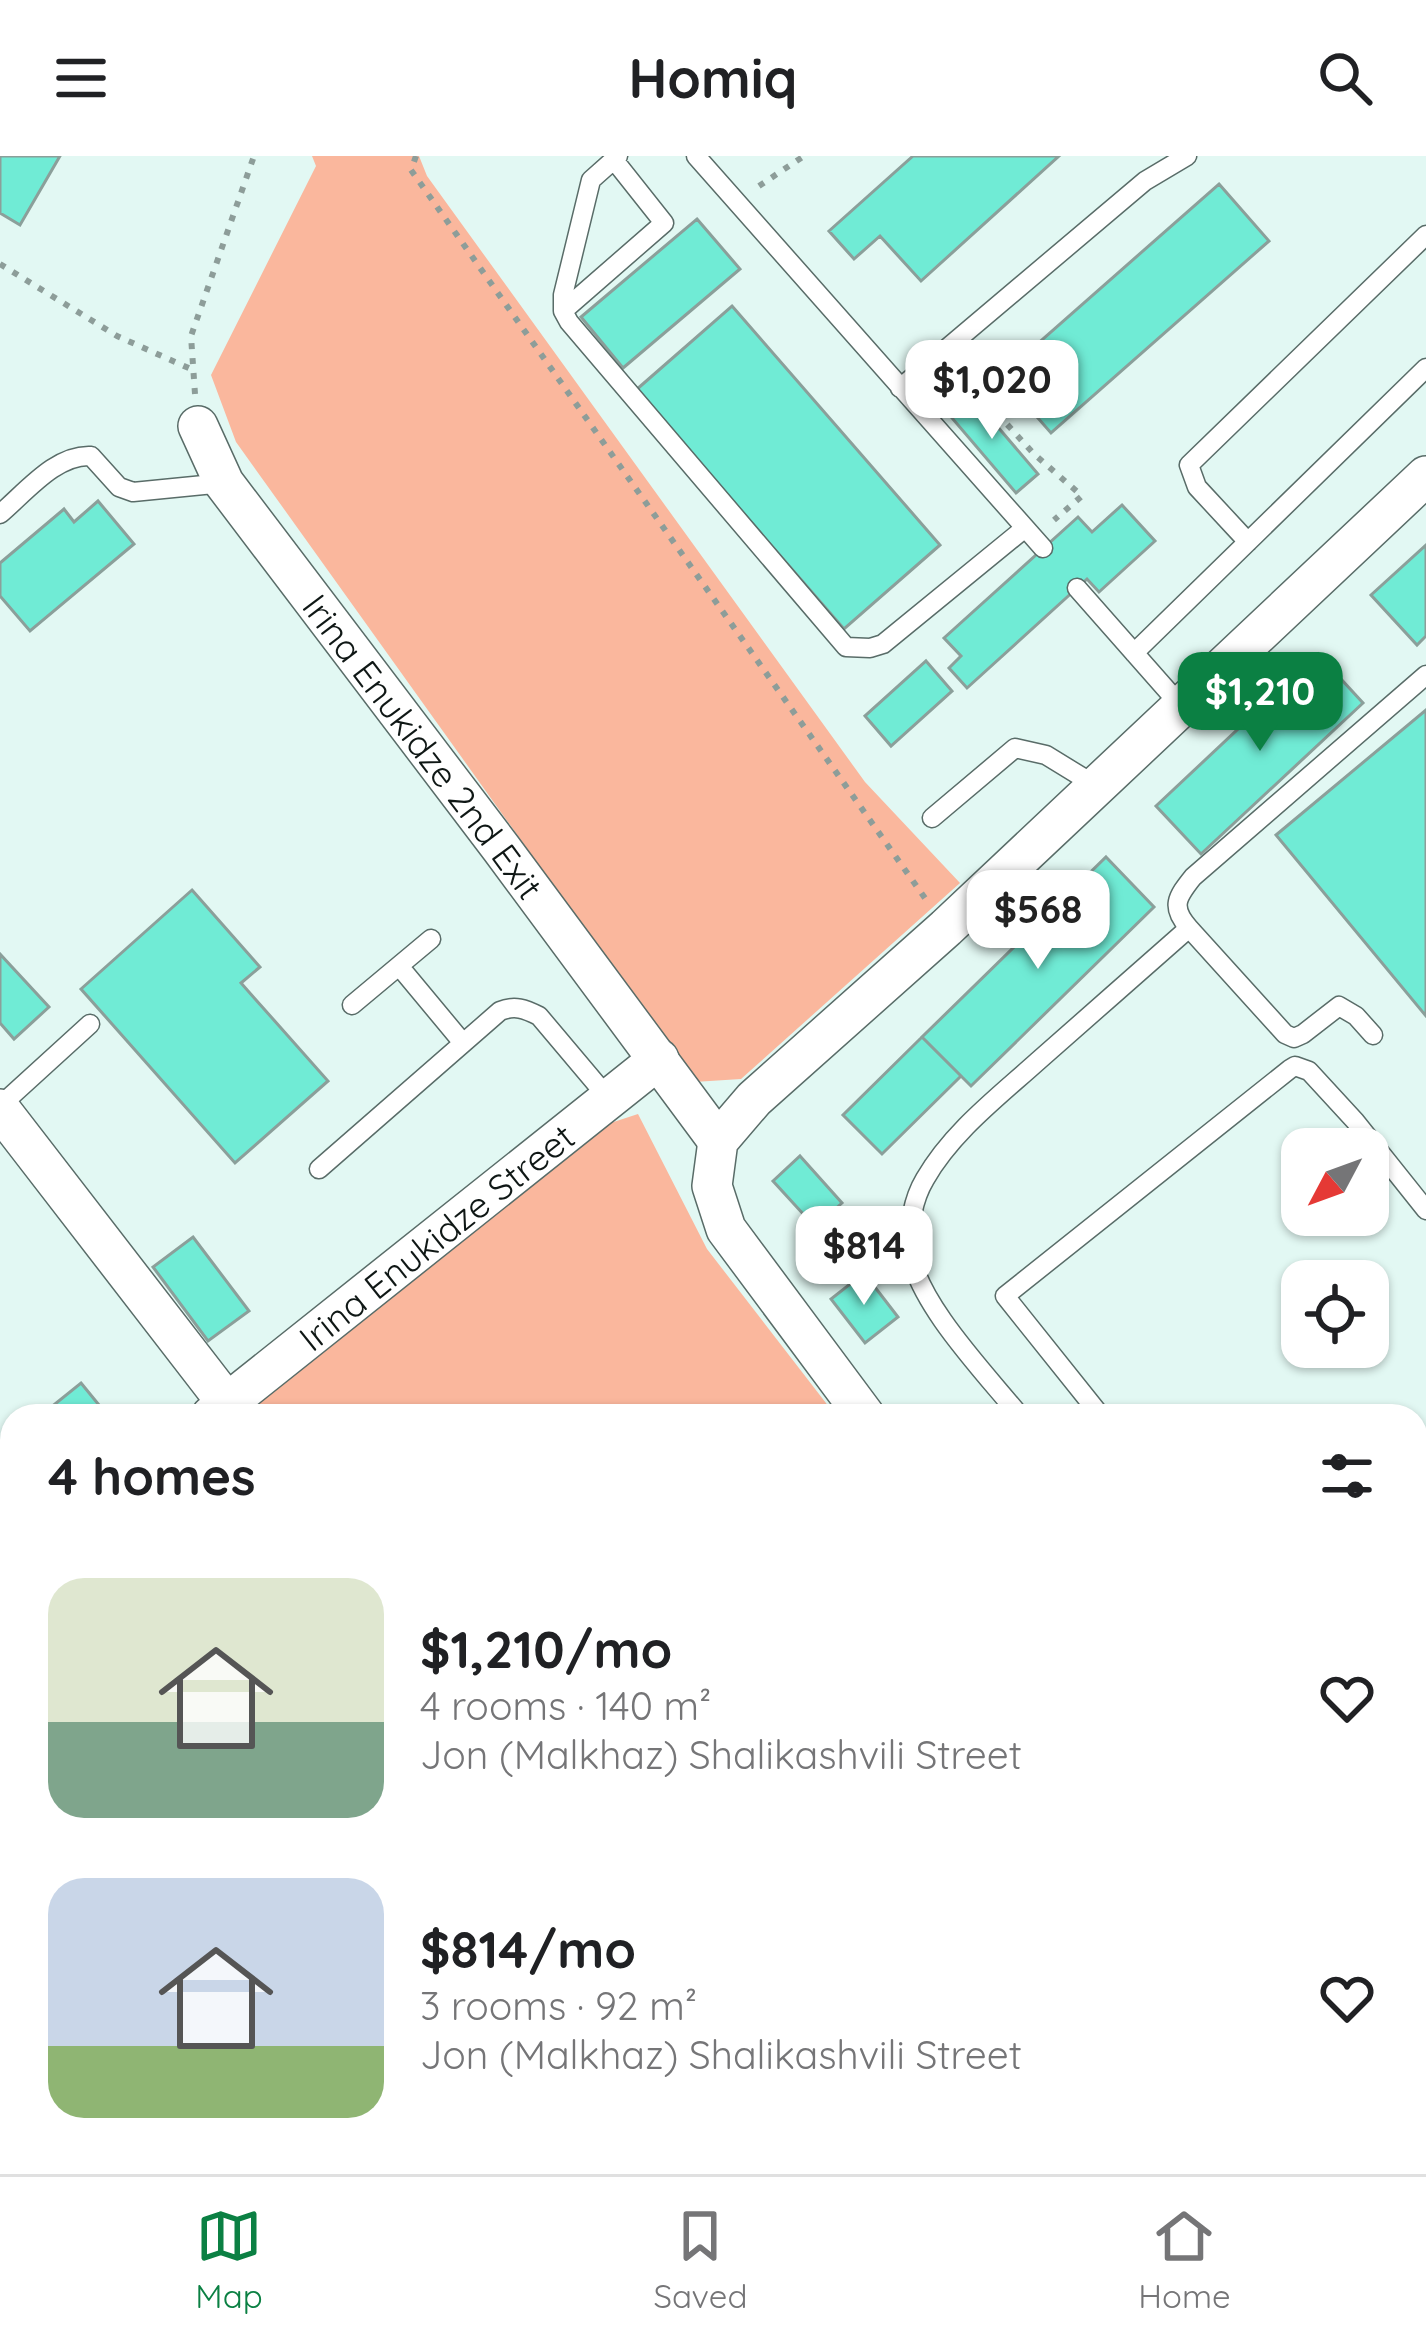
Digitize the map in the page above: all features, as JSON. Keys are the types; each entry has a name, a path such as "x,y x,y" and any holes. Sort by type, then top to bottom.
{"street":[{"name":"Irina Enukidze 2nd Exit","path":"198,427 224,484 718,1141"},
{"path":"856,1404 727,1229 712,1186 718,1141 754,1099 946,928 1426,476"},
{"name":"Irina Enukidze Street","path":"225,1404 659,1059"},
{"path":"0,1107 215,1404"}],"lane":[{"path":"563,311 664,223 616,158 592,180 563,311 846,647 883,644 1034,538 696,156"},
{"path":"900,388 1145,181 1187,156"},
{"path":"1248,542 1198,487 1189,465 1426,235"},
{"path":"1134,653 1426,368"},
{"path":"0,514 74,455 91,456 119,487 133,492 224,484"},
{"path":"1077,589 1181,706"},
{"path":"1373,1036 1356,1016 1339,1006 1303,1034 1294,1038 1285,1034 1178,916 1177,906 1193,877 1426,675"},
{"path":"932,818 1015,748 1046,755 1095,785"},
{"path":"1009,1404 919,1282 910,1251 911,1218 922,1183 946,1148 982,1110 1189,928"},
{"path":"352,1005 431,939"},
{"path":"399,966 463,1043"},
{"path":"319,1169 510,1007 539,1016 609,1099"},
{"path":"0,1107 90,1024"},
{"path":"1091,1404 1005,1296 1289,1069 1309,1071 1426,1210"}],"path":[{"path":"198,427 191,336 254,156"},
{"path":"416,156 411,170 946,928"},
{"path":"736,201 804,156"},
{"path":"0,264 117,336 193,370"},
{"path":"942,353 1033,453 1082,496 1034,538"}],"shaded area":[{"path":"312,156 419,156 427,176 865,782 960,883 741,1079 694,1082 236,442 211,375 316,166"},
{"path":"638,1114 707,1249 827,1404 247,1404 583,1132"}],"building":[{"path":"0,156 60,156 20,225 0,213"},
{"path":"913,156 1059,156 921,281 880,236 854,259 829,231"},
{"path":"1219,184 1269,241 1051,433 1001,376"},
{"path":"697,219 740,269 623,368 581,317"},
{"path":"732,306 940,545 844,629 636,390"},
{"path":"968,392 1038,474 1016,493 946,411"},
{"path":"98,501 134,544 30,631 0,596 0,563 64,509 74,522"},
{"path":"1122,505 1155,541 1099,592 1087,579 967,688 949,668 961,656 944,638 1078,517 1092,532"},
{"path":"1426,545 1426,636 1417,645 1371,595"},
{"path":"1318,654 1363,703 1201,854 1156,806"},
{"path":"926,661 952,691 891,746 865,716"},
{"path":"1426,710 1426,1016 1276,835"},
{"path":"1106,857 1154,907 971,1086 922,1037"},
{"path":"192,890 260,967 241,983 328,1081 235,1163 81,989"},
{"path":"0,954 49,1007 14,1039 0,1023"},
{"path":"922,1037 961,1076 882,1154 843,1115"},
{"path":"800,1156 842,1203 815,1227 773,1181"},
{"path":"193,1237 249,1311 208,1341 153,1267"},
{"path":"864,1273 898,1317 865,1343 831,1299"},
{"path":"81,1383 98,1404 55,1404"}]}
